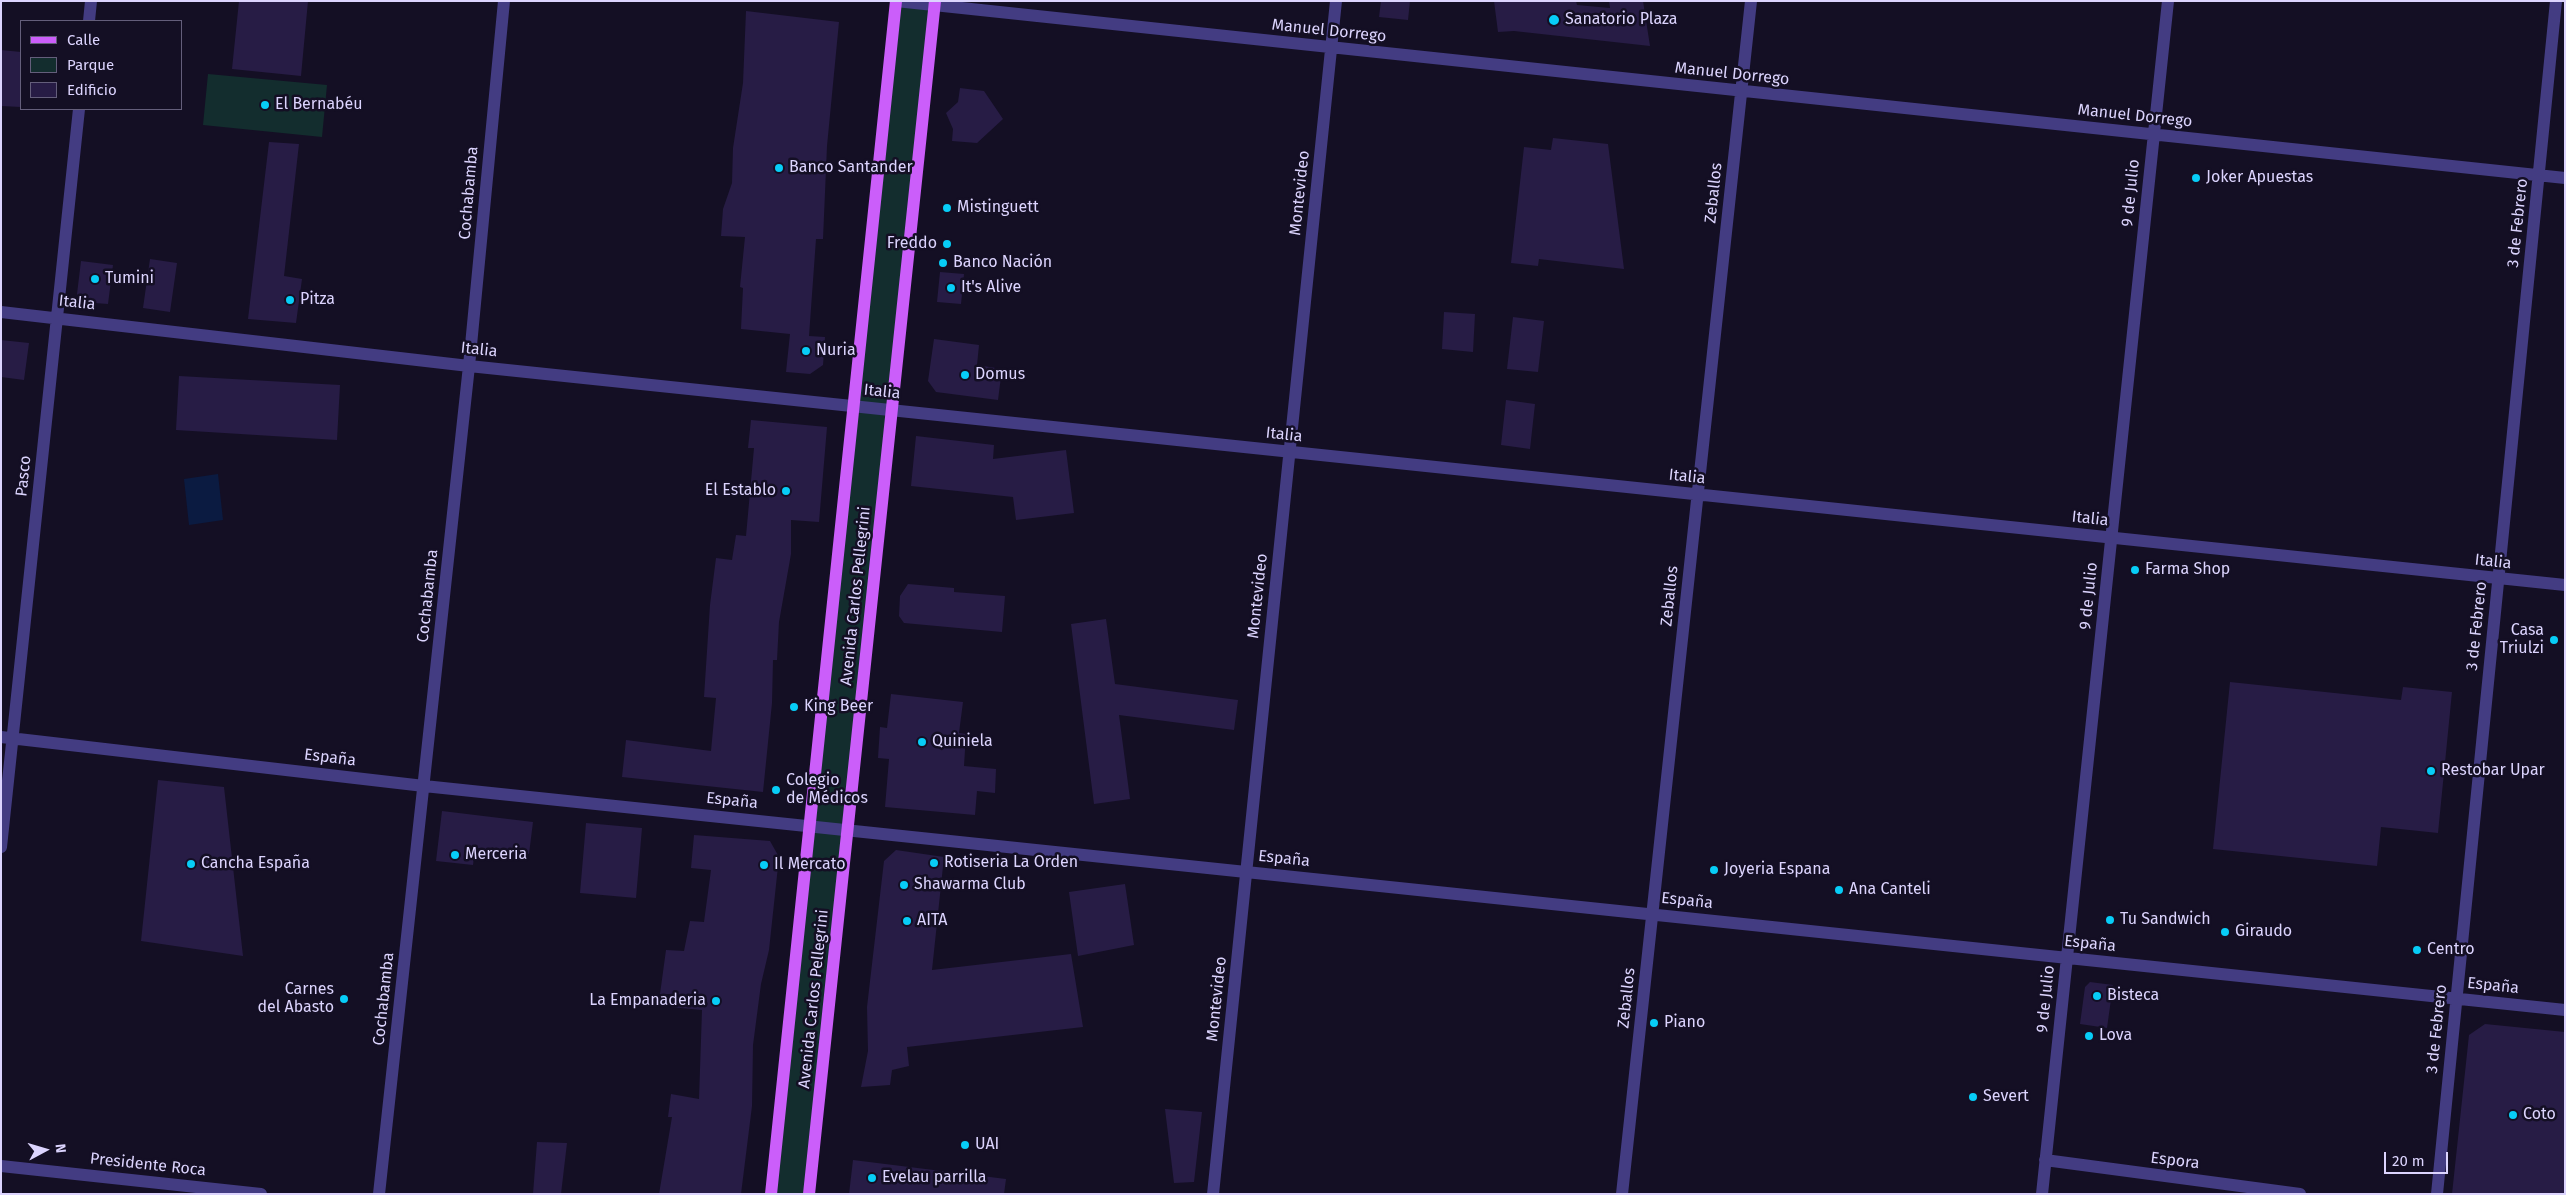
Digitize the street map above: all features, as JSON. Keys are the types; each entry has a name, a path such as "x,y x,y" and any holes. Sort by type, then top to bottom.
{"main road":[{"name":"Avenida Carlos Pellegrini","path":"771,1194 896,1"},
{"name":"Avenida Carlos Pellegrini","path":"809,1194 935,3"}],"street":[{"path":"89,20 91,1"},
{"name":"Cochabamba","path":"380,1194 469,366 504,1"},
{"name":"Manuel Dorrego","path":"896,1 935,3 2565,178"},
{"name":"Montevideo","path":"1213,1194 1336,1"},
{"name":"Zeballos","path":"1622,1194 1751,1"},
{"name":"9 de Julio","path":"2042,1194 2168,1"},
{"name":"3 de Febrero","path":"2437,1194 2556,1"},
{"name":"Pasco","path":"1,847 7,737 57,317 79,110"},
{"name":"Italia","path":"1,312 469,366 2565,585"},
{"name":"España","path":"7,737 424,786 2565,1010"},
{"name":"Espora","path":"2045,1160 2300,1194"},
{"name":"Presidente Roca","path":"1,1166 261,1194"}],"green space":[{"path":"896,1 935,1 809,1194 771,1194"},
{"name":"El Bernabéu","path":"208,74 327,85 322,137 203,125"}],"water":[{"path":"218,474 223,520 189,525 184,479"}],"building":[{"path":"239,1 308,1 301,76 232,69"},
{"path":"1381,1 1410,1 1408,20 1379,17"},
{"name":"Sanatorio Plaza","path":"1494,1 1576,1 1577,5 1610,8 1609,1 1643,1 1650,46 1514,31 1498,32"},
{"path":"746,11 839,22 827,146 823,239 816,239 809,336 825,337 823,365 810,374 786,372 790,334 741,329 743,288 740,287 745,237 721,236 723,209 732,183 733,148 743,83"},
{"path":"1,50 20,52 20,107 1,106"},
{"path":"960,88 984,91 1003,119 977,143 952,141 953,129 946,113 958,102"},
{"path":"1553,138 1608,144 1624,269 1539,259 1538,266 1511,263 1524,147 1551,150"},
{"path":"269,142 299,144 284,276 302,279 296,323 248,319"},
{"path":"150,259 177,263 170,312 143,308"},
{"name":"Tumini","path":"81,261 113,265 108,304 82,302 77,294"},
{"name":"It's Alive","path":"940,272 964,274 961,304 937,302"},
{"path":"1444,312 1475,314 1473,352 1442,349"},
{"path":"1513,317 1544,321 1538,372 1507,369"},
{"name":"Domus","path":"934,339 979,345 977,365 1002,369 998,400 936,392 928,381"},
{"path":"1,340 29,343 24,380 1,377"},
{"path":"179,376 340,385 337,440 176,430"},
{"path":"1506,400 1535,404 1530,449 1501,445"},
{"path":"751,420 827,427 819,522 791,520 791,554 779,622 777,660 773,660 772,703 763,792 622,777 626,740 711,751 716,698 704,697 710,605 716,558 732,560 736,535 746,536 754,448 748,448"},
{"path":"916,436 994,445 993,459 1066,450 1074,513 1016,520 1013,497 911,486"},
{"path":"908,584 954,588 954,592 1005,596 1002,632 904,623 899,616 900,596"},
{"path":"1106,619 1115,684 1238,700 1234,730 1119,715 1130,799 1094,804 1071,624"},
{"path":"2230,682 2401,700 2403,687 2452,692 2438,833 2381,827 2377,866 2213,849"},
{"path":"891,694 963,702 959,733 966,734 964,766 996,769 995,793 977,791 975,815 885,807 889,759 878,758 880,727 887,728"},
{"name":"Cancha España","path":"158,780 224,787 243,956 141,941"},
{"path":"442,811 533,822 529,854 475,848 473,865 436,861"},
{"path":"586,823 642,828 636,898 580,893"},
{"path":"694,835 770,841 779,857 769,950 761,984 753,1045 752,1106 741,1194 659,1194 672,1117 668,1117 671,1094 699,1099 702,1010 670,1007 674,994 660,994 666,950 684,951 690,921 704,922 711,870 691,868"},
{"path":"896,850 944,857 932,970 1071,954 1083,1027 907,1047 909,1066 892,1070 890,1085 861,1087 868,1051 867,1007 884,861"},
{"path":"1125,884 1134,945 1078,956 1069,892"},
{"path":"2090,982 2113,985 2107,1028 2080,1024 2085,987"},
{"name":"Coto","path":"2485,1024 2565,1032 2565,1194 2452,1194 2469,1035"},
{"path":"1165,1109 1202,1112 1194,1182 1174,1183"},
{"path":"537,1142 567,1143 561,1194 533,1194"},
{"path":"853,1160 1006,1179 1004,1194 849,1194"}],"place":[{"name":"Sanatorio Plaza","path":"1554,20"},
{"name":"El Bernabéu","path":"265,105"},
{"name":"Banco Santander","path":"779,168"},
{"name":"Joker Apuestas","path":"2196,178"},
{"name":"Mistinguett","path":"947,208"},
{"name":"Freddo","path":"947,244"},
{"name":"Banco Nación","path":"943,263"},
{"name":"Tumini","path":"95,279"},
{"name":"It's Alive","path":"951,288"},
{"name":"Pitza","path":"290,300"},
{"name":"Nuria","path":"806,351"},
{"name":"Domus","path":"965,375"},
{"name":"El Establo","path":"786,491"},
{"name":"Farma Shop","path":"2135,570"},
{"name":"Casa Triulzi","path":"2554,640"},
{"name":"King Beer","path":"794,707"},
{"name":"Quiniela","path":"922,742"},
{"name":"Restobar Upar","path":"2431,771"},
{"name":"Colegio de Médicos","path":"776,790"},
{"name":"Merceria","path":"455,855"},
{"name":"Rotiseria La Orden","path":"934,863"},
{"name":"Cancha España","path":"191,864"},
{"name":"Il Mercato","path":"764,865"},
{"name":"Joyeria Espana","path":"1714,870"},
{"name":"Shawarma Club","path":"904,885"},
{"name":"Ana Canteli","path":"1839,890"},
{"name":"Tu Sandwich","path":"2110,920"},
{"name":"AITA","path":"907,921"},
{"name":"Giraudo","path":"2225,932"},
{"name":"Centro","path":"2417,950"},
{"name":"Bisteca","path":"2097,996"},
{"name":"Carnes del Abasto","path":"344,999"},
{"name":"La Empanaderia","path":"716,1001"},
{"name":"Piano","path":"1654,1023"},
{"name":"Lova","path":"2089,1036"},
{"name":"Severt","path":"1973,1097"},
{"name":"Coto","path":"2513,1115"},
{"name":"UAI","path":"965,1145"},
{"name":"Evelau parrilla","path":"872,1178"}]}
